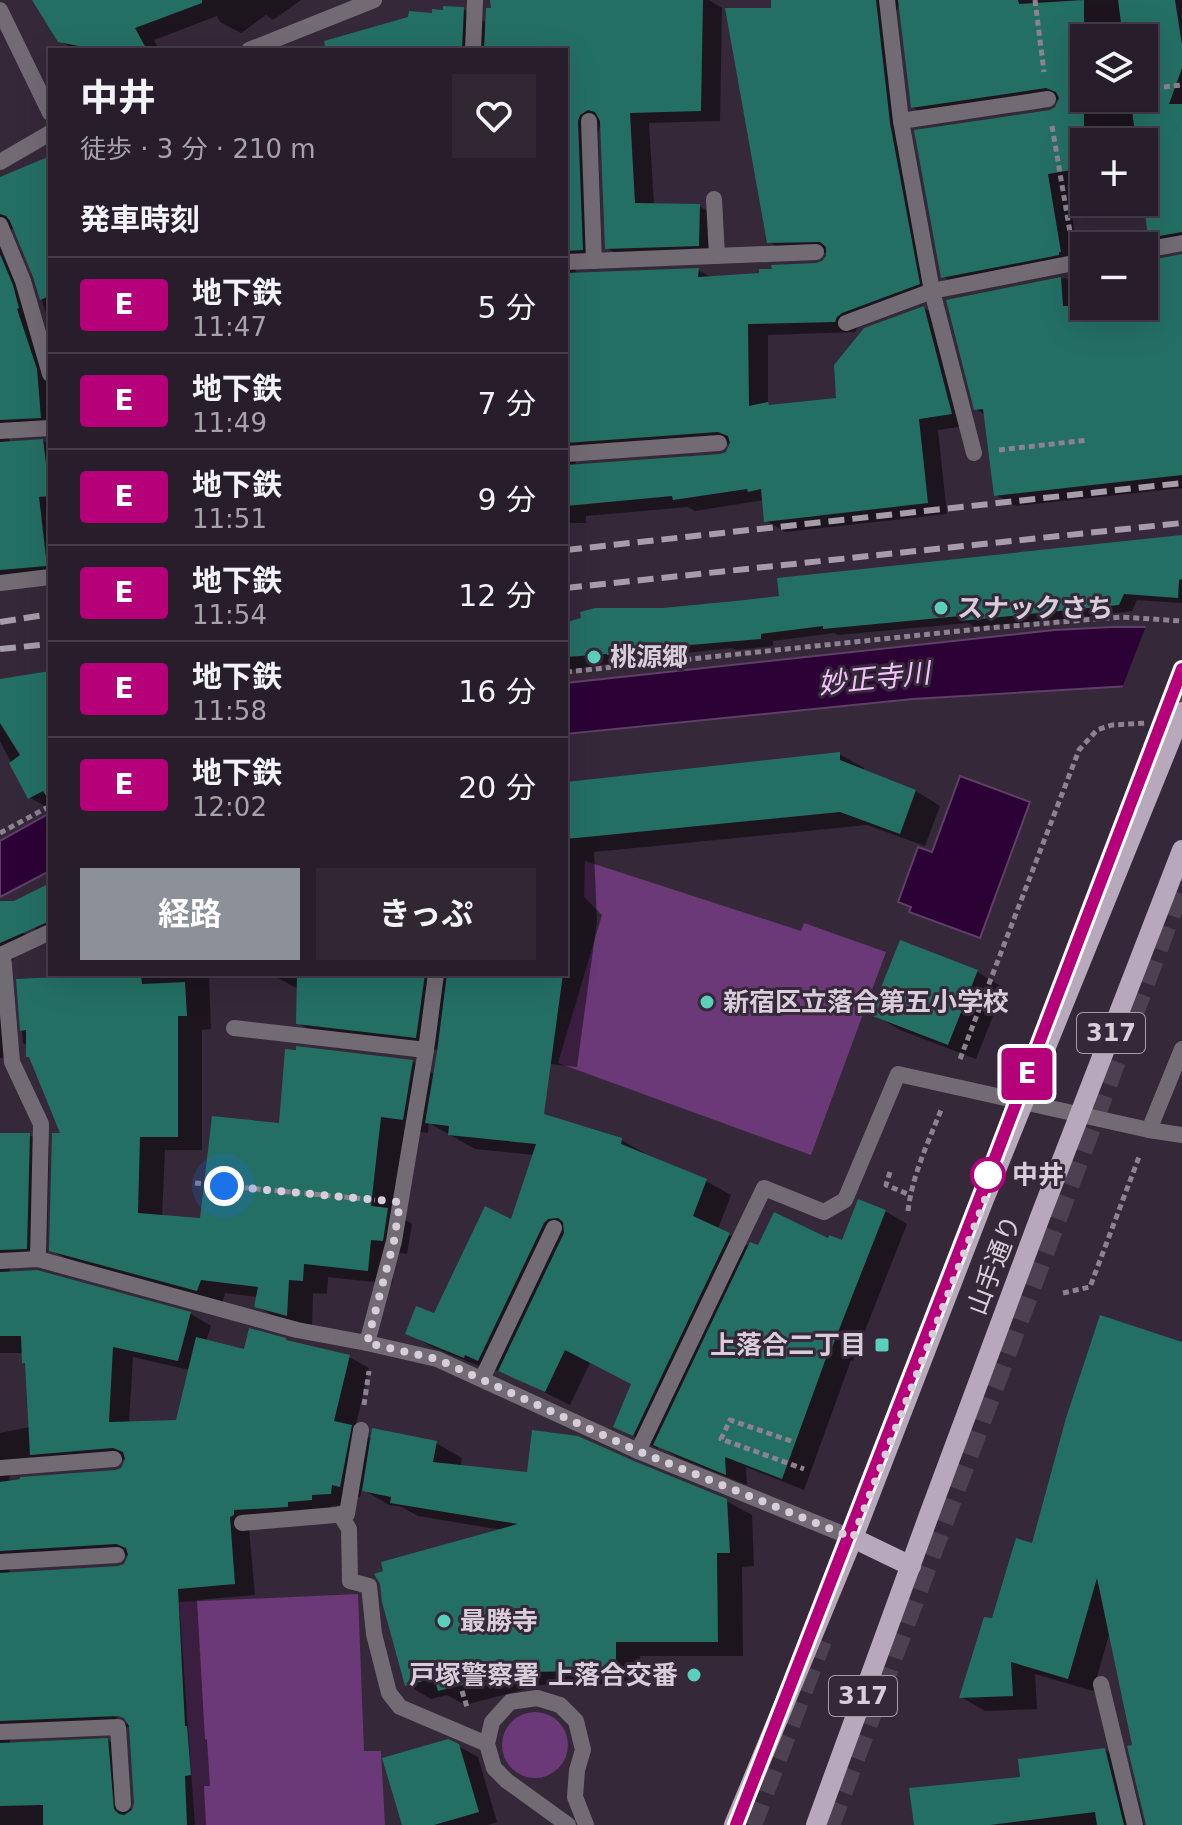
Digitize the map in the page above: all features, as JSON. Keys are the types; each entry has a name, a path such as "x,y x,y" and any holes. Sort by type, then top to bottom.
{"main road":[{"name":"山手通り","path":"734,1825 853,1538 983,1202 1182,712"},
{"name":"山手通り","path":"816,1825 1040,1217 1182,850"},
{"path":"853,1538 911,1566"}],"street":[{"path":"254,48 374,0"},
{"path":"473,48 475,0"},
{"path":"887,0 901,121 932,291 974,453"},
{"path":"0,10 48,109"},
{"path":"901,121 1048,99"},
{"path":"589,121 594,261"},
{"path":"0,162 48,134"},
{"path":"714,199 717,256"},
{"path":"0,225 23,281 48,367"},
{"path":"1158,247 1182,243"},
{"path":"568,262 816,252"},
{"path":"846,323 932,291 1070,264"},
{"path":"0,431 48,428"},
{"path":"568,454 719,443"},
{"path":"0,583 48,577"},
{"path":"38,1259 41,1124 12,1062 3,954 48,933"},
{"path":"371,1347 394,1241 436,976"},
{"path":"234,1028 426,1050"},
{"path":"1149,1130 1182,1049"},
{"path":"638,1451 764,1188 824,1212 845,1200 898,1074 1182,1135"},
{"path":"482,1379 554,1228"},
{"path":"0,1261 38,1259 297,1330 437,1359 638,1451 853,1538"},
{"path":"242,1523 347,1514 361,1430"},
{"path":"0,1468 114,1459"},
{"path":"340,1514 349,1529 350,1581 369,1586 374,1634 389,1693 400,1707 487,1744"},
{"path":"0,1562 117,1555"},
{"path":"1101,1684 1135,1825"},
{"path":"568,1825 494,1768 487,1744 492,1722 510,1702 537,1698 560,1705 576,1721 583,1750 577,1770 575,1797 586,1825"},
{"path":"0,1732 118,1727 123,1804"}],"path":[{"path":"1035,0 1048,99 1074,232"},
{"path":"1158,88 1182,85"},
{"path":"974,453 1088,440"},
{"path":"568,672 988,628 1121,617 1182,621"},
{"path":"959,1063 1079,750 1097,730 1112,725 1154,723"},
{"path":"0,833 48,807"},
{"path":"908,1211 910,1195 942,1108"},
{"path":"1063,1293 1090,1287 1149,1130"},
{"path":"195,1183 400,1202"},
{"path":"361,1430 371,1347"},
{"path":"791,1441 730,1420 721,1439 804,1469"}],"shaded area":[{"path":"585,861 801,931 804,923 886,952 811,1155 558,1063 602,915 584,897"},
{"path":"358,1594 364,1751 381,1751 385,1825 195,1825 179,1602"},
{"path":"528,1712 542,1712 554,1717 563,1726 568,1745 566,1758 559,1769 542,1778 528,1778 516,1773 507,1764 502,1752 502,1738 507,1726 516,1717"}],"water":[{"name":"妙正寺川","path":"1164,627 1146,685 913,699 568,734 568,683 1054,630"},
{"path":"960,776 1030,802 980,938 909,912 911,907 898,902 918,847 932,852"},
{"path":"48,814 48,872 0,897 0,841"}],"pier":[{"path":"1147,623 1182,624 1182,691 1121,691"}],"building":[{"path":"32,0 202,0 202,3 135,28 146,48 90,48 58,42"},
{"path":"490,0 703,0 701,111 630,113 635,203 700,204 699,246 605,249 600,121 595,112 588,110 580,115 578,121 583,250 568,251 568,48 484,48 486,8 491,8"},
{"path":"771,0 876,0 890,123 920,284 842,313 835,322 748,324 749,406 836,398 834,365 864,328 924,306 952,414 919,419 928,503 764,522 761,489 673,500 672,496 568,506 568,465 720,454 726,452 730,443 728,436 718,432 568,443 568,273 699,268 698,277 759,273 759,269 772,269 771,265 816,263 826,256 826,247 820,242 767,243 725,8 771,8"},
{"path":"898,0 1018,0 1019,4 1084,0 1084,24 1070,24 1070,112 1084,112 1084,128 1070,128 1070,170 1048,174 1059,255 941,278 914,130 1050,110 1059,98 1056,92 1046,88 911,108"},
{"path":"1118,0 1175,0 1182,68 1169,104 1182,104 1182,232 1158,236 1158,232 1147,232 1145,216 1158,216 1158,128 1134,128 1132,112 1158,112 1158,24 1121,24"},
{"path":"443,6 464,7 462,48 326,48 324,41 408,17 409,11 432,13 432,9 443,10"},
{"path":"48,157 48,297 40,300 10,221 0,214 0,177"},
{"path":"0,254 13,285 17,309 37,369 41,418 0,420"},
{"path":"1182,254 1182,475 994,496 983,409 974,410 946,300 1061,277 1063,306 1070,306 1070,320 1158,320 1158,259"},
{"path":"43,439 48,496 39,497 47,566 0,570 0,442"},
{"path":"1182,535 1182,579 1179,580 1178,598 1124,594 1119,605 960,621 960,616 823,629 823,626 761,634 761,639 568,657 568,621 581,618 580,612 595,608 663,608 779,596 777,578"},
{"path":"48,671 48,799 43,791 28,799 9,763 20,755 0,723 0,679"},
{"path":"840,752 840,760 916,790 900,834 840,812 568,839 568,782"},
{"path":"48,884 48,922 0,943 0,901 14,901"},
{"path":"900,940 978,970 948,1045 870,1015"},
{"path":"141,976 142,984 185,982 187,1016 178,1016 178,1137 140,1137 138,1213 200,1218 212,1116 279,1123 285,1049 296,1050 296,1046 413,1060 403,1120 381,1117 371,1206 388,1208 383,1241 371,1240 368,1271 304,1264 303,1281 289,1280 287,1316 254,1307 258,1287 201,1280 197,1291 49,1251 52,1133 60,1133 29,1057 26,1057 26,1030 20,1031 16,979"},
{"path":"297,976 425,976 416,1038 296,1024"},
{"path":"447,976 563,976 544,1114 622,1138 621,1144 707,1179 693,1216 730,1233 633,1436 613,1427 631,1384 565,1350 545,1392 498,1371 564,1233 563,1222 558,1218 548,1219 544,1223 478,1361 405,1334 416,1306 434,1313 485,1206 511,1219 536,1144 448,1135 449,1126 425,1123"},
{"path":"0,1133 30,1133 27,1249 0,1250"},
{"path":"858,1199 886,1210 829,1350 782,1479 725,1457 726,1475 653,1445 750,1242 758,1245 774,1212 828,1238 829,1235 842,1240"},
{"path":"37,1270 191,1312 178,1361 113,1347 109,1422 176,1420 196,1337 244,1349 249,1328 350,1355 334,1421 352,1425 340,1487 332,1485 331,1494 312,1495 312,1500 288,1502 288,1507 234,1510 234,1515 230,1517 235,1584 178,1589 185,1726 191,1775 185,1776 187,1825 43,1825 43,1805 0,1806 0,1743 108,1738 114,1809 124,1815 132,1810 134,1803 129,1726 124,1718 0,1721 0,1573 118,1566 124,1564 128,1555 126,1548 116,1544 0,1551 0,1482 20,1477 115,1470 121,1468 125,1459 123,1452 113,1448 30,1455 21,1336 0,1336 0,1272"},
{"path":"1100,1315 1182,1342 1182,1825 1146,1825 1127,1746 1132,1745 1097,1578 1068,1679 1011,1662 1013,1696 959,1698 984,1617 992,1618 1016,1538 1032,1543 1066,1418"},
{"path":"372,1428 437,1441 433,1462 527,1472 532,1430 578,1436 727,1499 730,1553 717,1553 718,1642 616,1642 616,1671 514,1672 438,1691 434,1678 405,1686 380,1584 374,1574 383,1571 381,1562 518,1524 390,1503 391,1497 362,1491"},
{"path":"448,1739 459,1744 479,1812 434,1825 402,1825 382,1758"},
{"path":"1105,1748 1124,1825 1097,1825 1095,1812 990,1825 914,1825 909,1788 1020,1777 1018,1759"}],"tunnel":[{"path":"1164,734 1182,687"},
{"path":"828,1825 1182,879"},
{"path":"750,1825 820,1640"}],"railway":[{"path":"568,550 1182,483"},
{"path":"568,588 1182,523"},
{"path":"0,622 48,614"},
{"path":"0,649 48,644"}],"metro line":[{"name":"E","path":"736,1825 1182,669"}],"place":[{"name":"スナックさち","path":"941,608"},
{"name":"桃源郷","path":"594,657"},
{"name":"新宿区立落合第五小学校","path":"707,1002"},
{"name":"中井","path":"988,1175"},
{"name":"上落合二丁目","path":"882,1345"},
{"name":"最勝寺","path":"444,1621"},
{"name":"戸塚警察署 上落合交番","path":"694,1675"}],"route":[{"path":"224,1186 400,1202 394,1241 367,1343 437,1359 638,1451 853,1538 995,1174 988,1175"}]}
